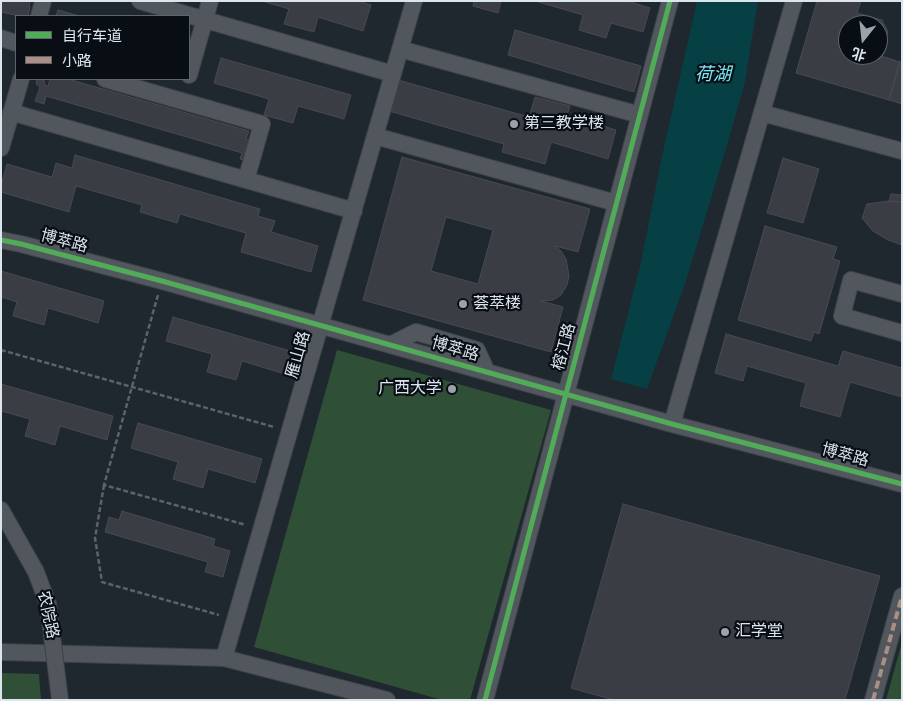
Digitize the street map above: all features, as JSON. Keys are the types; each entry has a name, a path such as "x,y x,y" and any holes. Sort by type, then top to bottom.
{"street":[{"path":"39,15 43,1"},
{"path":"140,1 188,15"},
{"path":"190,72 210,1"},
{"name":"雁山路","path":"224,658 414,1"},
{"name":"榕江路","path":"485,700 670,1"},
{"path":"672,424 794,1"},
{"path":"190,16 393,74"},
{"path":"1,38 15,44"},
{"path":"400,49 640,115"},
{"path":"1,148 21,80"},
{"path":"108,80 262,124 246,180"},
{"path":"182,100 188,80"},
{"path":"11,112 354,211"},
{"path":"762,113 902,152"},
{"path":"375,136 616,203"},
{"name":"博萃路","path":"1,240 162,281 672,424 902,484"},
{"path":"902,294 851,280 842,316 902,333"},
{"name":"农院路","path":"1,510 36,572 48,604 60,700"},
{"path":"873,700 902,596"},
{"path":"1,652 224,658 387,700"}],"path":[{"path":"162,281 104,485 95,538 102,582 236,620"},
{"path":"1,350 290,431"},
{"path":"104,485 262,530"}],"green space":[{"path":"337,350 551,410 470,700 442,700 254,647"},
{"path":"902,642 902,700 886,700"},
{"path":"1,673 39,674 41,700 1,700"}],"water":[{"name":"荷湖","path":"697,1 758,1 745,82 726,149 685,284 647,389 611,379 641,262 662,156"}],"building":[{"path":"1,1 30,1 28,15 1,12"},
{"path":"262,1 358,1 371,5 363,31 318,17 314,32 284,24 289,9"},
{"path":"474,1 501,1 498,13 473,6"},
{"path":"535,1 628,1 650,8 643,32 611,23 606,38 579,30 583,15"},
{"path":"817,1 861,1 857,13 864,15 838,15 838,65 888,65 888,58 900,62 889,100 796,73"},
{"path":"58,10 76,15 56,15"},
{"path":"515,30 641,66 634,92 508,55"},
{"path":"221,58 351,95 344,119 298,106 293,123 264,115 269,99 214,83"},
{"path":"900,62 902,62 902,104 889,100"},
{"path":"37,80 44,80 45,85 48,86 50,80 71,80 249,131 246,139 254,142 248,161 240,159 242,153 46,96 44,104 35,101 40,87 36,84"},
{"name":"第三教学楼","path":"398,80 529,117 535,97 570,106 567,115 616,130 608,159 551,142 545,164 502,152 504,144 389,111"},
{"path":"75,155 260,209 258,216 275,221 271,232 318,246 311,272 241,252 246,233 180,214 177,223 140,212 142,205 76,186 69,212 1,192 7,164 52,177 56,163 72,168"},
{"path":"402,157 590,209 578,252 555,246 566,259 569,276 567,285 561,295 553,300 541,301 563,307 551,352 363,300","holes":["446,217 493,230 478,284 431,271"]},
{"path":"783,158 819,169 803,223 767,213"},
{"path":"891,194 902,195 902,202 889,201"},
{"path":"889,201 902,202 902,245 888,240 873,231 862,218 867,204"},
{"path":"765,226 837,247 833,259 840,261 819,334 814,332 811,341 738,320"},
{"path":"1,271 104,301 98,323 48,308 44,325 13,316 17,302 1,297"},
{"path":"173,317 294,352 288,375 242,361 236,380 207,372 212,354 166,341"},
{"path":"726,334 838,366 843,351 902,368 902,397 850,382 840,417 800,406 806,383 747,366 743,381 715,373"},
{"path":"1,384 113,416 107,440 60,426 55,445 25,436 30,419 1,411"},
{"path":"138,423 262,459 255,483 208,469 203,488 173,479 178,462 131,448"},
{"name":"汇学堂","path":"623,504 880,576 845,700 614,700 571,688"},
{"path":"122,511 215,539 213,546 230,551 223,577 205,572 208,562 105,532 109,517 119,520"}],"marked path":[{"path":"873,700 902,596"}],"cycle path":[{"path":"485,700 670,1"},
{"path":"1,240 162,281 672,424 902,484"}],"place":[{"name":"第三教学楼","path":"514,124"},
{"name":"荟萃楼","path":"463,304"},
{"name":"广西大学","path":"452,389"},
{"name":"汇学堂","path":"725,632"}]}
